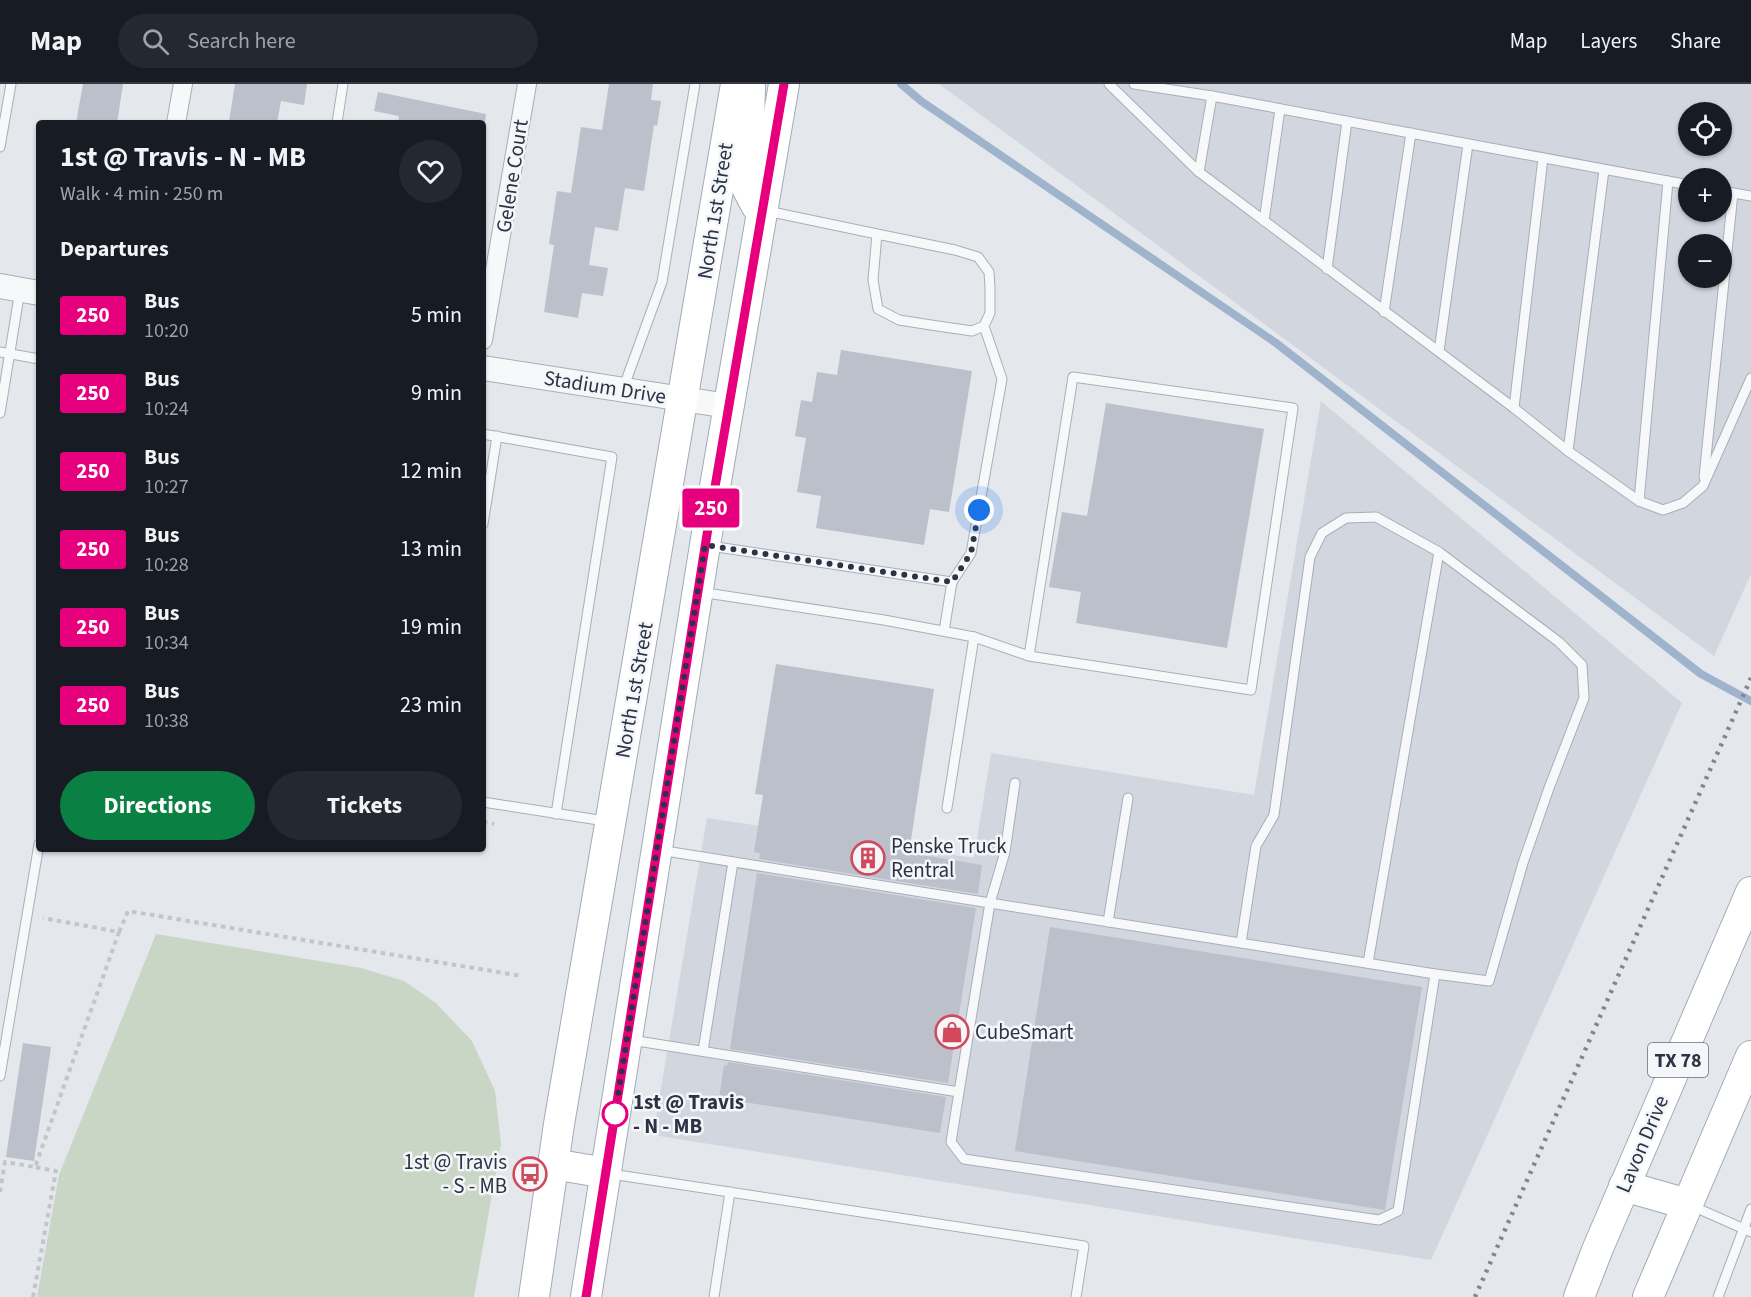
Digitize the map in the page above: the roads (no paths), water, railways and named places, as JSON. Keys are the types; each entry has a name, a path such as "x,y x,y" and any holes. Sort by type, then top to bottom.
{"main road":[{"name":"North 1st Street","path":"534,1297 553,1164 736,84"},
{"path":"750,84 747,188 753,202 762,210"},
{"path":"586,1297 705,545 784,84"},
{"name":"Lavon Drive","path":"1579,1297 1624,1186 1751,892"},
{"name":"TX 78","path":"1648,1297 1687,1204 1737,1100 1751,1056"},
{"path":"553,1164 606,1173"},
{"path":"1624,1186 1687,1204"}],"street":[{"path":"177,120 183,84"},
{"name":"Gelene Court","path":"486,323 527,84"},
{"name":"Stadium Drive","path":"486,368 728,406"}],"lane":[{"path":"0,147 11,84"},
{"path":"337,120 343,84"},
{"path":"623,389 662,282 694,84"},
{"path":"1108,84 1199,172 1439,351 1568,451 1639,501 1663,510 1683,503 1703,486 1751,378"},
{"path":"1134,84 1212,96 1678,183"},
{"path":"1199,172 1212,96"},
{"path":"1264,221 1280,109"},
{"path":"1327,269 1347,121"},
{"path":"1384,312 1411,133"},
{"path":"1439,351 1468,144"},
{"path":"1514,408 1543,158"},
{"path":"1568,451 1604,170"},
{"path":"1639,501 1668,181"},
{"path":"1703,486 1733,193 1751,196"},
{"path":"762,210 955,250 978,257 989,272 990,313 984,326 972,331 899,320 878,309 873,280 877,234"},
{"path":"0,413 5,353 20,290"},
{"path":"944,631 952,582 971,553 1002,379 984,326"},
{"path":"5,353 36,358"},
{"path":"698,591 944,631 974,637 1029,656 1251,690 1293,408 1073,377 1029,656"},
{"path":"486,434 612,457 556,814"},
{"path":"486,505 497,436"},
{"path":"657,850 1435,974 1489,981 1523,862 1584,699 1582,665 1567,649 1439,552 1376,517 1346,518 1322,533 1310,557 1274,815 1256,846 1241,943"},
{"path":"705,545 952,582"},
{"path":"1368,963 1439,552"},
{"path":"947,808 974,637"},
{"path":"1015,783 1005,852 990,903 951,1142 964,1159 1379,1220 1398,1211 1435,974"},
{"path":"1108,922 1128,798"},
{"path":"486,802 611,822"},
{"path":"0,1076 38,852"},
{"path":"703,1052 733,862"},
{"path":"627,1040 959,1092"},
{"path":"606,1173 1084,1246 1076,1297"},
{"path":"714,1297 730,1192"},
{"path":"1687,1204 1747,1231"},
{"path":"1718,1297 1747,1231 1751,1209"}],"waterway":[{"path":"901,84 921,101 1276,343 1701,674 1751,701"}],"railway":[{"path":"1475,1297 1751,678"}],"place":[{"name":"Penske Truck Rentral","path":"868,858"},
{"name":"CubeSmart","path":"952,1032"},
{"name":"1st @ Travis - N - MB","path":"615,1114"},
{"name":"1st @ Travis - S - MB","path":"530,1174"}]}
